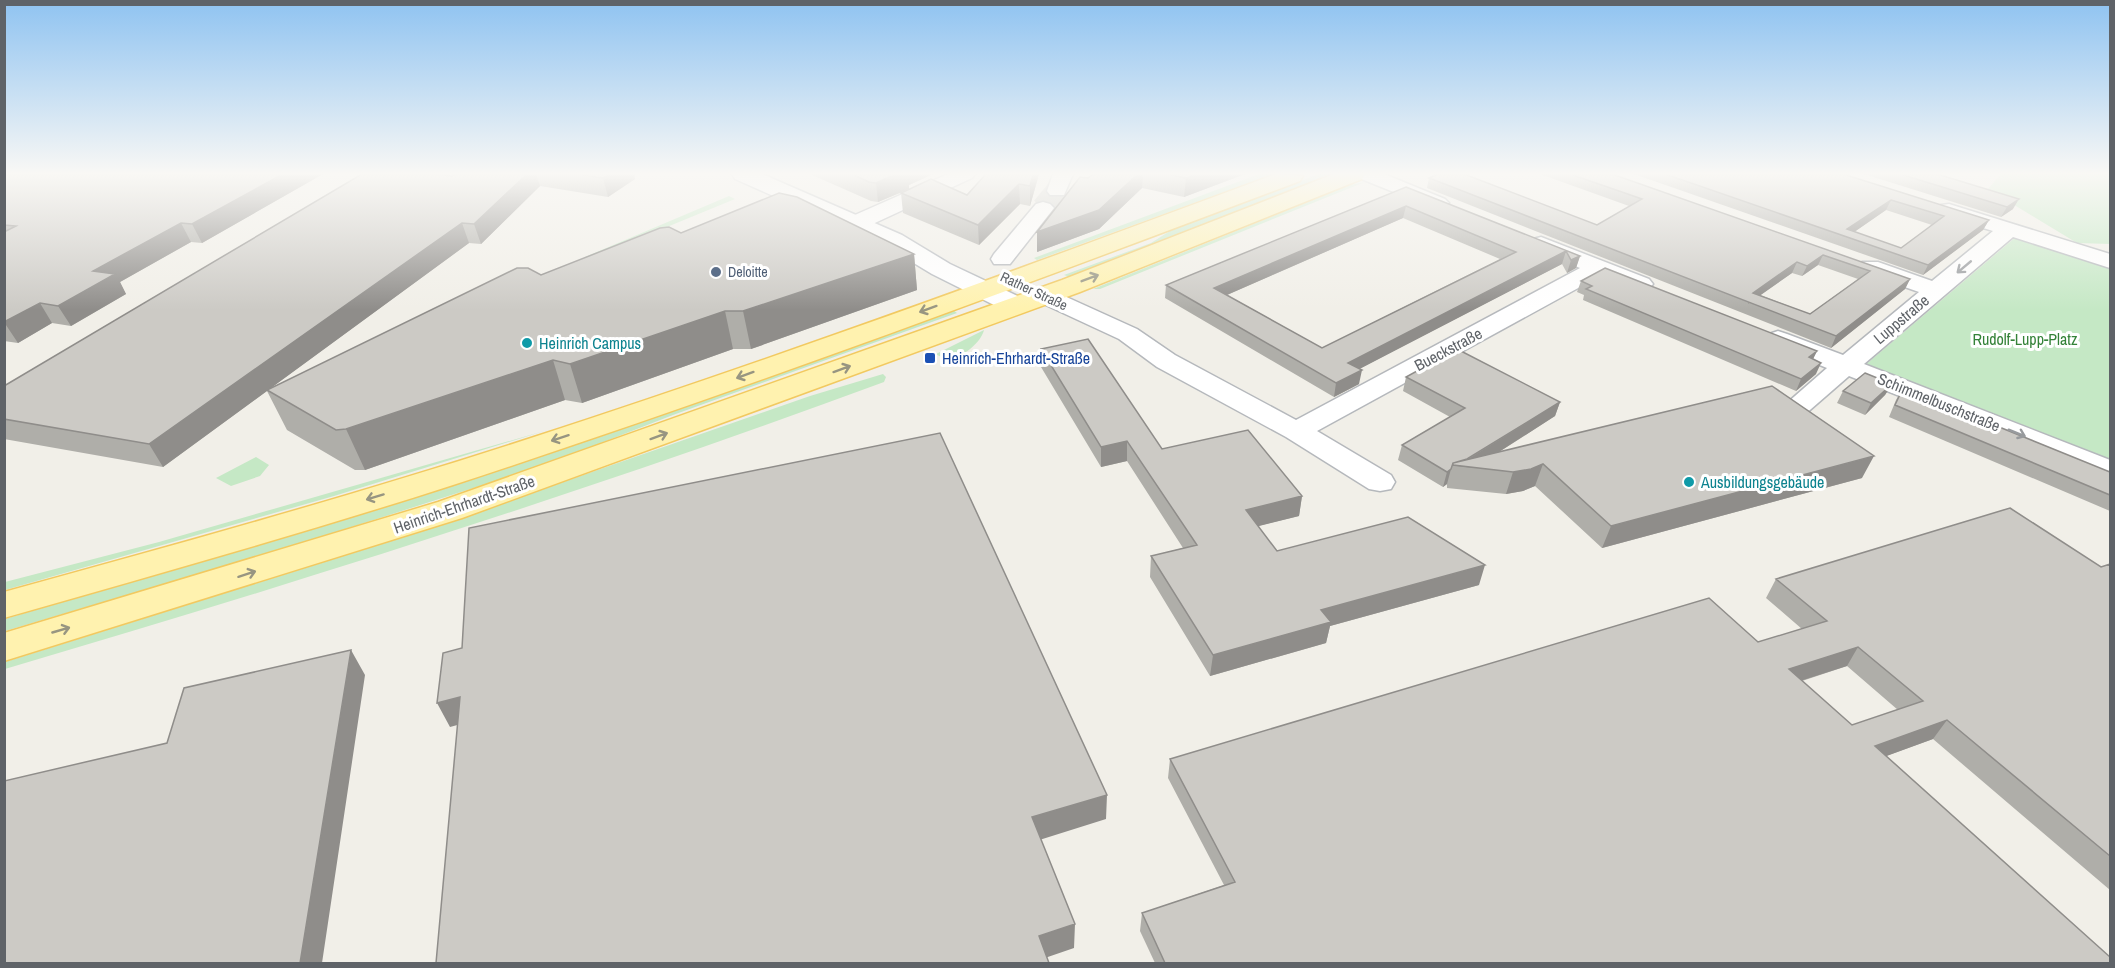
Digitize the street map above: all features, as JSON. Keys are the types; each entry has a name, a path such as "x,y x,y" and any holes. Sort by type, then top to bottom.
{"main road":[{"name":"Heinrich-Ehrhardt-Straße","path":"4,605 436,479 663,404 1003,284 1176,219"},
{"path":"1043,296 1244,219"},
{"name":"Heinrich-Ehrhardt-Straße","path":"4,646 156,602 450,510 672,432 1003,284"}],"street":[{"name":"Rather Straße","path":"847,219 1003,284 1043,296 1128,334 1166,361 1296,431 1380,482"},
{"path":"856,223 865,219"},
{"path":"1003,284 1039,219"},
{"path":"1977,219 2110,261"},
{"name":"Luppstraße","path":"1793,410 2009,229"},
{"path":"1523,237 1663,293"},
{"path":"1848,260 1935,291"},
{"name":"Bueckstraße","path":"1296,431 1599,267"},
{"name":"Rather Straße","path":"1003,284 1066,328 1166,361"},
{"name":"Schimmelbuschstraße","path":"1760,331 2110,470"}],"green space":[{"path":"674,219 686,219 589,259 585,257"},
{"path":"1138,219 1150,219 1037,260 1034,258"},
{"path":"1199,219 1218,219 1070,277 1064,275 1151,243 1173,229"},
{"path":"1266,219 1273,219 1100,289 1093,289"},
{"path":"2038,219 2110,219 2110,244 2077,243"},
{"name":"Rudolf-Lupp-Platz","path":"2017,236 2110,265 2110,464 1864,366"},
{"path":"953,310 957,313 673,415 539,467 283,549 5,631 5,619 279,538"},
{"path":"984,330 977,342 964,353 950,358 936,354"},
{"path":"883,374 886,377 884,382 557,497 337,568 5,669 5,662 420,532 810,396"},
{"path":"544,431 334,496 5,590 5,582 159,542"},
{"path":"256,457 269,465 260,476 231,486 216,478"}],"building":[{"path":"4,219 201,219 192,224 181,223 93,271 115,274 58,306 40,303 4,322 4,232 16,226 4,225"},
{"path":"286,219 479,219 474,224 462,223 149,444 4,419 4,386"},
{"path":"715,219 843,219 914,254 743,311 725,311 570,364 553,360 346,429 336,430 267,390 517,268 528,268 541,275 660,228 669,227 681,233"},
{"path":"964,219 984,219 978,225"},
{"path":"1047,219 1073,219 1037,232"},
{"path":"1327,219 1375,219 1214,288 1322,348 1516,252 1438,219 1487,219 1580,256 1571,260 1566,251 1348,363 1362,370 1336,383 1166,285"},
{"path":"1535,219 1582,219 1597,225 1607,219 1740,219 1910,279 1836,336","holes":["1823,255 1870,271 1810,314 1753,293 1797,262 1807,266"]},
{"path":"1796,219 1862,219 1847,229 1901,248 1940,219 1989,220 1928,265"},
{"path":"1605,268 1817,351 1809,357 1821,363 1801,379 1586,289 1592,286 1581,281"},
{"path":"1088,339 1162,449 1248,430 1302,496 1246,510 1277,551 1408,517 1485,565 1321,610 1331,622 1213,655 1151,556 1197,545 1127,441 1101,447 1041,349"},
{"path":"1457,349 1560,402 1467,459 1453,463 1447,472 1402,445 1465,408 1406,377"},
{"path":"1865,373 1892,384 1871,403 1843,391"},
{"name":"Ausbildungsgebäude","path":"1772,386 1874,456 1611,526 1543,464 1513,472 1453,465 1453,463"},
{"path":"1903,388 2110,472 2110,495 1895,405"},
{"path":"940,433 1107,795 1032,817 1075,924 1039,936 1049,963 436,963 460,697 437,703 443,653 462,648 469,528"},
{"path":"2010,508 2101,567 2110,564 2110,856 1947,720 1875,746 2110,957 2110,963 1165,963 1142,913 1235,882 1170,759 1709,598 1758,642 1827,621 1776,579","holes":["1858,647 1923,701 1852,725 1789,669"]},
{"path":"351,650 300,963 4,963 4,781 167,743 184,688"}],"place":[{"name":"Deloitte","path":"716,272"},
{"name":"Heinrich Campus","path":"527,343"},
{"name":"Heinrich-Ehrhardt-Straße","path":"930,358"},
{"name":"Ausbildungsgebäude","path":"1689,482"}]}
